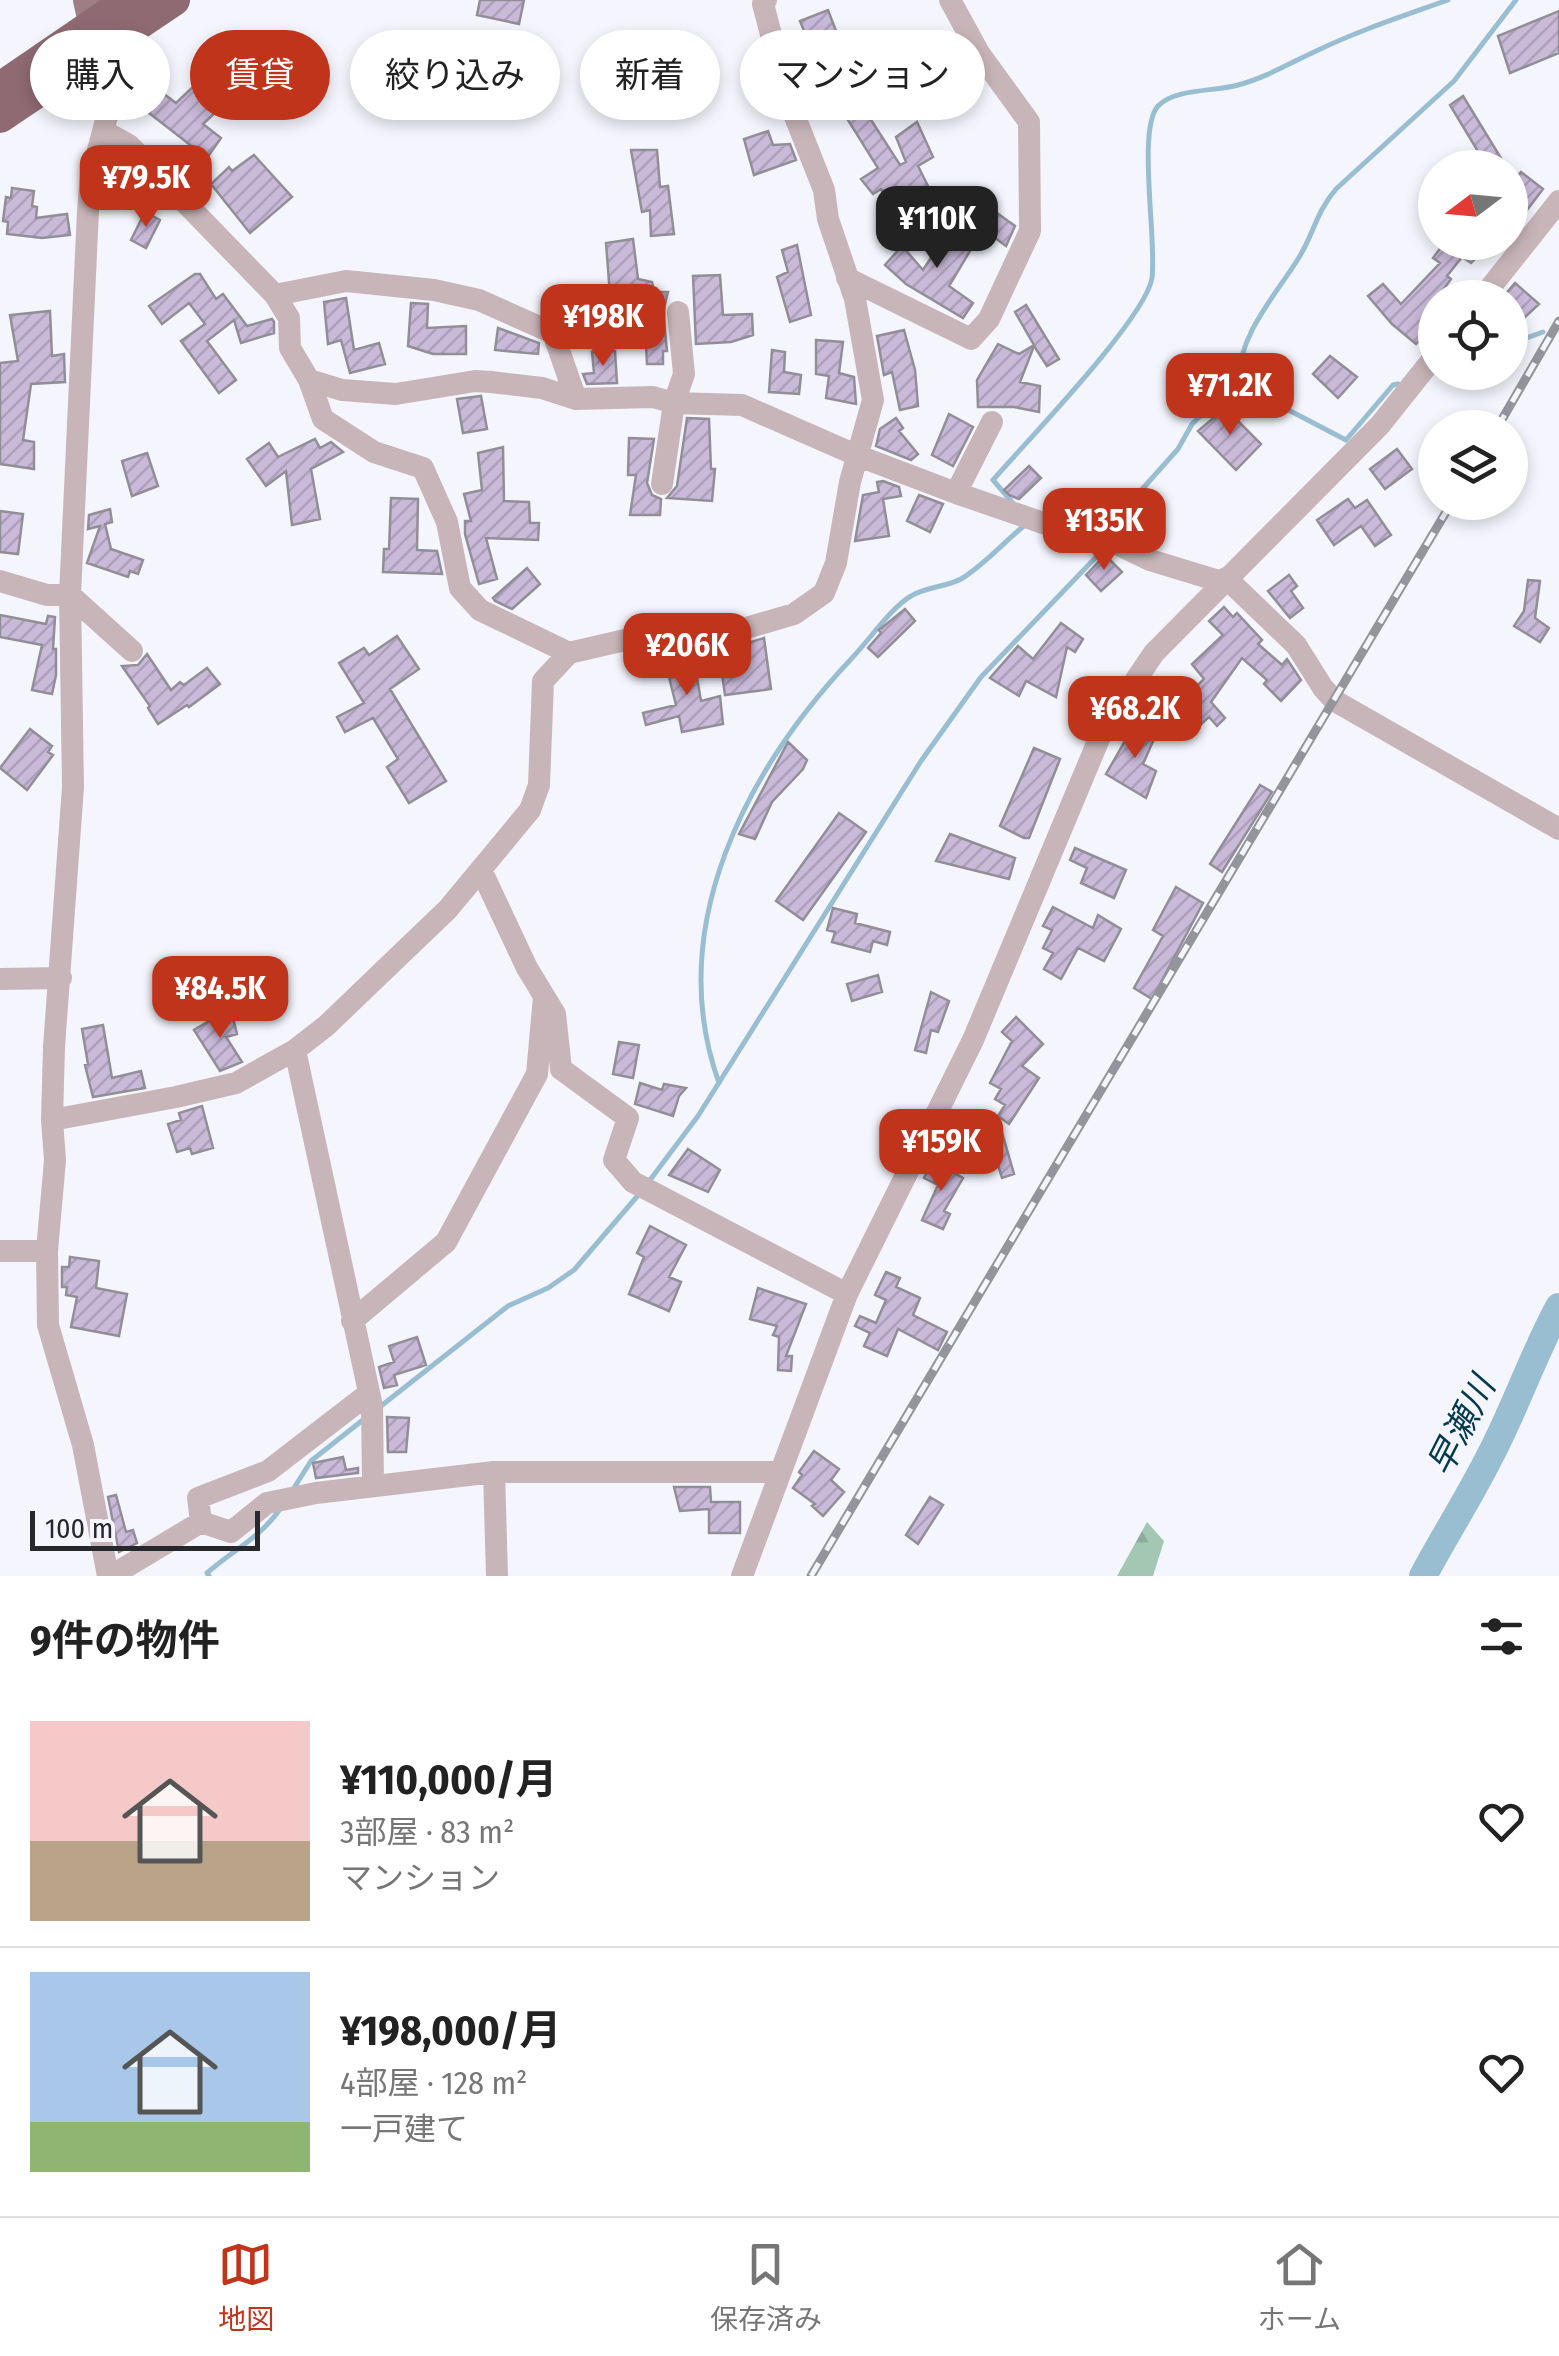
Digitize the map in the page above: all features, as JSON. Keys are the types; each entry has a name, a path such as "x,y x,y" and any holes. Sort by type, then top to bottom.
{"highway":[{"path":"0,88 129,0"},
{"path":"0,117 93,25 174,0"}],"street":[{"path":"52,1120 236,1083 295,1050 326,1026 448,909 530,810 539,785 543,681 569,653 625,640 708,640 794,614 824,593 836,563 856,455 873,400 863,336 828,219 824,190 784,86 766,0"},
{"path":"847,278 971,339 989,319 1030,231 1030,122 979,53 950,0"},
{"path":"93,25 110,99 90,194 70,594 72,787 54,1047 55,1160 47,1251 48,1325 83,1446 109,1576 200,1522 231,1532 267,1504 304,1495 494,1472 779,1472"},
{"path":"104,131 129,145 275,294 289,318 290,348 309,380 323,419 374,452 423,468 447,522 460,588 480,610 569,653"},
{"path":"1496,280 1559,200"},
{"path":"275,294 346,281 434,290 479,300 553,333 576,399"},
{"path":"662,484 674,402 684,374 678,312"},
{"path":"742,1576 847,1294 974,1040 1104,728 1154,653 1380,425 1418,377"},
{"path":"309,380 342,390 396,394 474,381 542,388 576,399 653,397 674,402 742,405 956,493 1106,538 1150,560 1224,580 1296,644 1335,701 1559,829"},
{"path":"956,493 992,422"},
{"path":"0,581 47,596 70,594 132,651"},
{"path":"482,872 555,1014 561,1069 628,1118 614,1160 644,1188 847,1294"},
{"path":"0,980 61,978"},
{"path":"352,1321 446,1242 537,1074 544,997"},
{"path":"295,1050 370,1400 373,1486"},
{"path":"0,1251 47,1251"},
{"path":"200,1522 198,1498 268,1471 370,1400"},
{"path":"494,1472 497,1576"}],"green space":[{"path":"1147,1522 1164,1541 1153,1576 1117,1576"}],"building":[{"path":"480,0 524,0 519,24 477,15"},
{"path":"828,10 836,30 804,30 800,21"},
{"path":"1559,11 1559,53 1510,73 1498,36"},
{"path":"190,90 190,120 207,120 203,124 221,138 207,158 158,120 170,120 170,98 176,103"},
{"path":"1463,96 1496,150 1477,150 1450,105"},
{"path":"848,120 871,120 900,165 906,162 896,137 917,122 933,157 918,166 929,188 892,212 881,189 873,194 861,179 878,168"},
{"path":"768,131 773,145 790,144 796,160 754,175 744,139"},
{"path":"631,150 657,150 660,187 668,186 674,234 651,236 650,210 642,212"},
{"path":"254,155 292,197 250,233 211,184 229,167 232,171"},
{"path":"1528,177 1543,189 1528,209"},
{"path":"12,188 34,191 32,206 37,207 36,218 67,214 70,235 42,238 7,234 8,222 3,221 6,197 11,198"},
{"path":"990,208 1015,226 1006,246 979,226"},
{"path":"145,212 160,220 146,248 131,240"},
{"path":"953,224 976,241 949,286 973,303 963,318 906,284 885,265 902,246 923,270"},
{"path":"633,239 638,279 652,282 654,292 668,292 663,312 667,351 663,351 663,364 647,364 644,307 611,308 606,243"},
{"path":"797,245 811,315 790,322 777,277 788,272 782,250"},
{"path":"1436,260 1460,260 1447,276 1450,280 1424,280 1440,263"},
{"path":"200,274 216,299 223,294 247,326 272,319 274,322 274,333 241,343 234,320 207,341 236,380 219,393 181,341 205,324 189,303 162,324 149,306"},
{"path":"720,275 723,315 752,314 753,335 731,342 696,344 693,276"},
{"path":"1383,284 1401,304 1418,286 1416,344 1368,296"},
{"path":"1528,294 1539,304 1528,314"},
{"path":"346,298 354,350 379,343 385,364 350,373 341,340 328,344 324,302"},
{"path":"411,303 428,304 427,328 466,326 466,354 433,354 408,346"},
{"path":"1026,305 1059,359 1047,366 1034,346 1020,382 1040,386 1039,412 978,407 977,380 998,344 1019,354 1034,345 1015,312"},
{"path":"50,311 52,356 64,354 65,382 31,384 23,440 34,442 34,469 0,464 0,363 18,361 10,315"},
{"path":"498,328 539,343 538,354 495,350"},
{"path":"904,330 915,370 918,406 900,410 892,372 884,375 877,336"},
{"path":"816,340 843,342 839,373 854,377 856,404 826,398 829,376 816,374"},
{"path":"772,350 785,352 784,372 801,375 799,394 769,392"},
{"path":"615,351 617,383 587,384 583,374 594,373 592,352"},
{"path":"1330,356 1357,377 1338,398 1313,374"},
{"path":"481,396 487,429 463,433 457,399"},
{"path":"1225,408 1261,444 1236,470 1198,431"},
{"path":"949,414 973,427 953,466 932,455"},
{"path":"687,418 709,419 711,469 715,469 712,501 667,498 677,486"},
{"path":"896,418 903,428 899,431 918,454 911,460 876,446 880,429"},
{"path":"629,438 654,439 647,483 652,495 661,499 660,515 630,515 636,475 628,475"},
{"path":"315,439 320,448 331,442 343,452 311,469 320,519 292,525 286,471 266,486 247,459 269,443 278,457"},
{"path":"503,447 504,501 529,502 530,523 539,523 538,540 486,538 497,579 479,584 465,534 465,521 471,521 464,494 482,490 478,453"},
{"path":"1397,449 1412,469 1385,489 1370,469"},
{"path":"147,453 158,486 132,496 122,461"},
{"path":"1029,466 1041,478 1019,499 1009,495 1004,490"},
{"path":"877,482 899,487 901,496 883,499 889,536 855,541 863,495 879,492"},
{"path":"919,495 943,504 930,532 907,521"},
{"path":"391,498 418,499 417,550 437,551 442,574 383,572 384,549 389,549"},
{"path":"1348,499 1355,508 1367,500 1391,535 1375,546 1361,526 1334,545 1317,520"},
{"path":"110,509 112,522 105,524 111,549 143,560 138,574 130,571 128,577 87,563 100,526 88,529 89,515"},
{"path":"0,511 23,514 18,554 0,552"},
{"path":"1133,516 1150,522 1148,528 1162,533 1158,547 1127,532"},
{"path":"1105,555 1122,572 1101,591 1086,575"},
{"path":"527,568 540,584 512,609 495,601 493,598"},
{"path":"1289,575 1297,586 1291,591 1303,608 1290,618 1268,591"},
{"path":"1528,580 1540,581 1535,618 1549,628 1540,642 1514,626 1524,611"},
{"path":"1224,607 1233,617 1237,613 1262,640 1258,644 1282,665 1287,659 1301,680 1281,701 1264,684 1267,680 1242,658 1211,702 1225,718 1217,726 1209,717 1199,726 1174,699 1168,711 1140,700 1153,682 1188,695 1204,679 1192,664 1223,635 1209,621"},
{"path":"905,609 915,621 878,657 868,648 881,633 879,630"},
{"path":"0,615 46,624 48,616 55,617 56,675 52,694 32,690 42,645 0,637"},
{"path":"1061,623 1083,639 1075,652 1067,647 1056,697 1026,681 1019,696 990,678 1018,646 1033,659"},
{"path":"397,636 419,669 390,689 446,781 409,803 387,767 398,759 373,718 345,732 337,717 364,703 339,663 364,648 369,655"},
{"path":"764,638 771,689 725,695 719,652"},
{"path":"147,654 171,690 207,668 220,684 158,724 122,666 138,665"},
{"path":"693,655 701,701 720,696 723,724 682,732 679,716 646,725 643,713 676,705 664,657"},
{"path":"1136,722 1157,732 1143,764 1156,771 1146,798 1106,774"},
{"path":"30,729 52,746 48,752 53,755 27,790 0,768"},
{"path":"788,742 807,760 803,769 772,802 755,839 739,834"},
{"path":"1034,748 1060,759 1029,838 1024,838 1000,826"},
{"path":"1260,785 1272,792 1222,872 1210,864"},
{"path":"839,813 866,832 803,920 776,901"},
{"path":"950,834 1015,858 1009,879 936,861"},
{"path":"1075,848 1126,870 1114,898 1081,883 1087,868 1070,860"},
{"path":"1176,887 1203,903 1152,999 1134,988 1163,936 1153,930"},
{"path":"1053,907 1093,928 1098,915 1121,929 1104,961 1078,948 1061,979 1044,969 1053,953 1043,948 1052,930 1043,926"},
{"path":"833,908 857,914 855,923 890,932 887,945 873,941 870,952 832,942 835,932 827,930"},
{"path":"878,975 882,992 852,1001 847,984"},
{"path":"262,981 267,1004 231,1012 226,989"},
{"path":"931,992 949,1001 938,1032 931,1030 926,1053 915,1050"},
{"path":"232,1014 237,1034 226,1037 242,1062 220,1071 194,1030"},
{"path":"1016,1017 1043,1044 1022,1066 1039,1078 1009,1124 998,1116 1005,1105 995,1099 1001,1089 990,1083 1012,1041 1002,1032"},
{"path":"103,1025 112,1078 141,1071 145,1088 93,1097 82,1029"},
{"path":"619,1042 639,1045 633,1078 613,1074"},
{"path":"640,1083 662,1090 664,1084 686,1088 673,1116 635,1104"},
{"path":"202,1106 213,1148 192,1154 190,1148 177,1152 168,1124 181,1120 179,1113"},
{"path":"1001,1129 1014,1174 1002,1178 988,1133"},
{"path":"688,1149 720,1170 708,1192 669,1175"},
{"path":"933,1161 963,1178 944,1211 950,1214 943,1229 922,1220 938,1185 924,1178"},
{"path":"650,1226 686,1245 669,1277 681,1282 669,1311 629,1294 644,1257 637,1253"},
{"path":"70,1257 99,1261 96,1288 127,1294 119,1336 71,1327 77,1297 66,1295 67,1287 62,1287 62,1267 69,1267"},
{"path":"886,1272 900,1278 896,1287 920,1298 913,1315 947,1332 938,1350 898,1329 887,1356 864,1346 870,1333 855,1326 860,1316 876,1323 886,1300 875,1295"},
{"path":"758,1288 806,1304 786,1356 792,1356 791,1371 778,1370 779,1337 773,1335 777,1326 750,1319"},
{"path":"417,1337 426,1365 394,1375 397,1385 384,1388 379,1367 394,1362 389,1346"},
{"path":"387,1417 409,1418 406,1452 388,1452"},
{"path":"814,1451 839,1469 831,1480 844,1492 823,1516 812,1506 815,1504 793,1488"},
{"path":"343,1457 346,1470 358,1468 358,1473 316,1478 313,1463"},
{"path":"674,1487 710,1487 711,1502 740,1502 740,1533 709,1533 709,1509 680,1511"},
{"path":"116,1495 126,1532 133,1530 137,1543 119,1552 108,1497"},
{"path":"930,1497 943,1505 918,1544 906,1535"}],"waterway":[{"path":"1012,502 993,480 1107,350 1145,297 1153,261 1149,137 1158,106 1185,93 1258,79 1347,37 1448,0"},
{"path":"1109,535 1137,495 1178,449 1192,424 1239,379 1252,331 1303,250 1329,198 1454,81 1516,0"},
{"path":"1528,337 1543,332"},
{"path":"1239,379 1275,403 1346,440 1398,384"},
{"path":"719,1083 704,1024 701,966 709,909 725,854 749,800 779,749 815,701 896,608 917,593 961,579 1025,525"},
{"path":"647,1184 698,1116 921,761 981,677 1104,545"},
{"path":"381,1406 508,1306 548,1288 574,1270 640,1193"},
{"name":"早瀬川","path":"1423,1576 1491,1454 1559,1307"},
{"path":"292,1491 311,1461 364,1419"},
{"path":"209,1576 207,1573 256,1535 280,1509"}],"railway":[{"path":"1507,410 1559,321"},
{"path":"811,1576 1441,520"}]}
